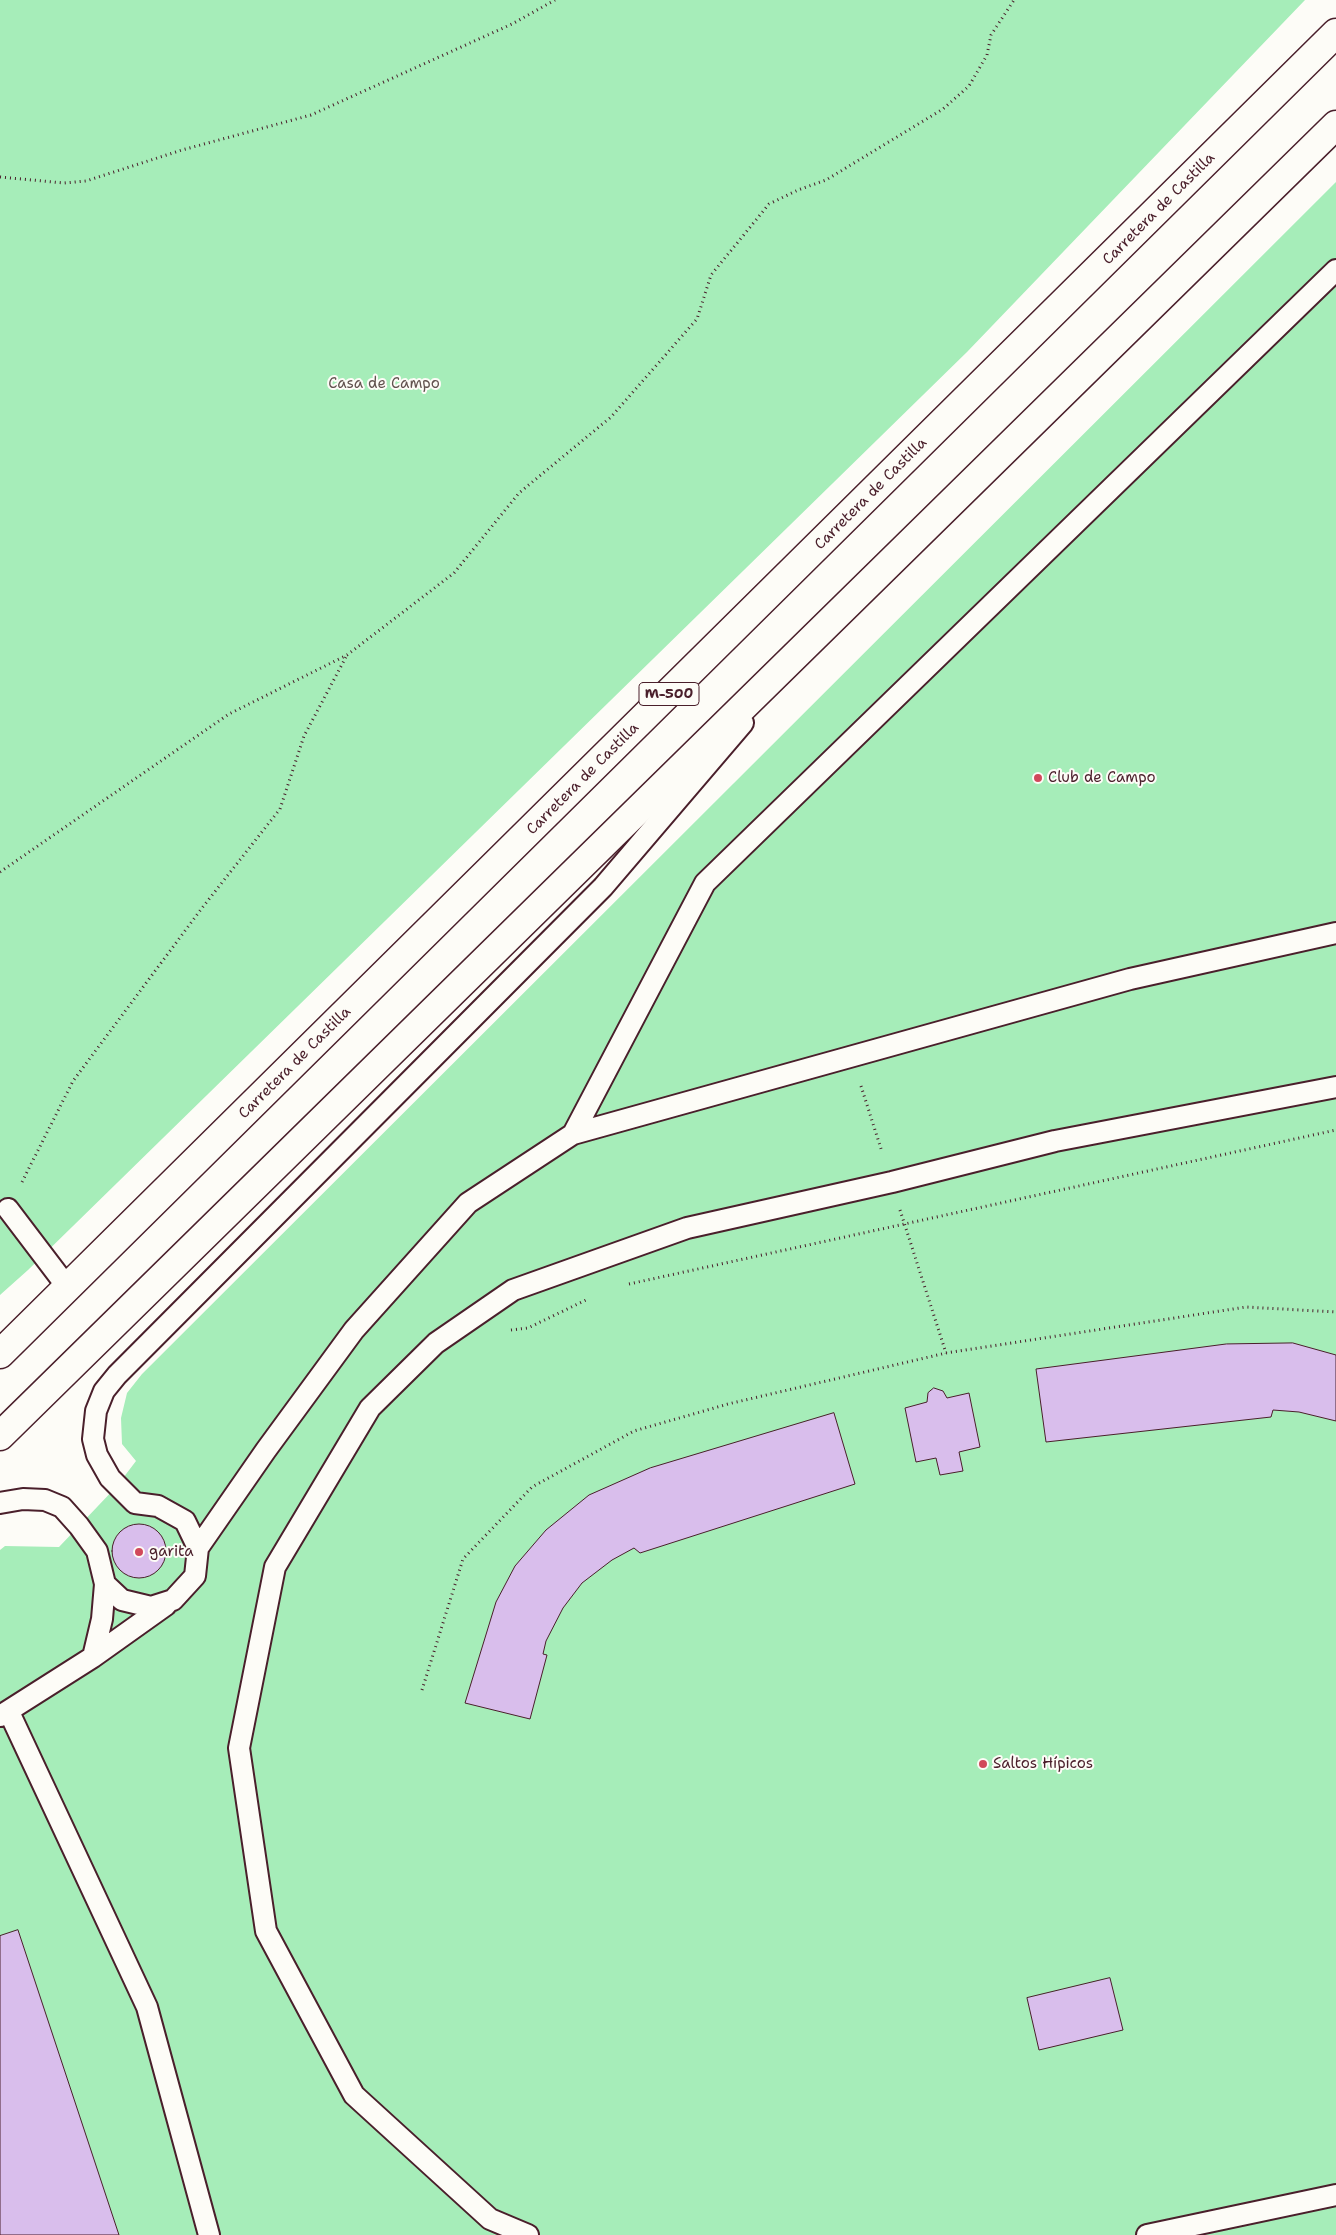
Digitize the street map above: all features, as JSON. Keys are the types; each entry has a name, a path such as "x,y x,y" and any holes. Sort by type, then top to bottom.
{"highway":[{"name":"Carretera de Castilla","path":"0,1354 1336,33"},
{"path":"0,1436 1336,125"}],"lane":[{"path":"573,1134 705,883 1336,270"},
{"path":"198,1548 185,1521 158,1506 135,1503 110,1478 98,1455 93,1438 96,1411 104,1391 124,1368 603,887 823,629"},
{"path":"208,2235 147,2007 4,1714 93,1657 173,1600 194,1576 198,1548 266,1450 354,1330 468,1203 573,1134 1130,979 1336,933"},
{"path":"528,2235 490,2219 354,2095 266,1931 240,1748 247,1710 276,1567 370,1408 436,1343 513,1290 687,1228 892,1182 1055,1141 1336,1087"},
{"path":"8,1209 68,1288"},
{"path":"0,1504 23,1499 46,1500 62,1507 79,1526 97,1552 105,1584 102,1619 93,1657"},
{"path":"105,1584 122,1600 151,1607 173,1600"},
{"path":"1147,2235 1336,2195"}],"path":[{"path":"0,177 64,183 86,181 182,150 311,115 512,24 555,0"},
{"path":"0,872 229,714 347,654 454,573 520,494 612,417 697,319 711,275 769,204 798,190 826,180 943,109 969,86 987,56 991,36 1014,0"},
{"path":"8,1209 73,1081 202,908 280,809 304,736 347,654"},
{"path":"626,1285 1336,1130"},
{"path":"510,1331 528,1328 590,1298"},
{"path":"422,1690 464,1559 532,1487 634,1431 728,1404 946,1352 1246,1307 1336,1312"}],"green space":[{"name":"Casa de Campo","path":"0,0 1305,0 967,352 28,1270 0,1295"},
{"name":"Club de Campo","path":"1336,182 1336,2235 0,2235 0,1550 5,1546 59,1547 117,1486 136,1461 122,1444 121,1418 127,1393 142,1374"}],"building":[{"path":"1293,1343 1336,1355 1336,1421 1299,1412 1273,1410 1271,1417 1046,1442 1036,1369 1226,1344"},
{"path":"934,1388 943,1391 947,1398 969,1393 980,1447 959,1452 963,1471 940,1475 936,1458 916,1462 905,1408 927,1402 928,1393"},
{"path":"834,1413 855,1484 640,1553 634,1548 612,1560 582,1583 563,1608 546,1641 543,1654 547,1655 530,1719 465,1703 496,1602 515,1566 546,1530 589,1495 650,1468"},
{"name":"garita","path":"134,1524 144,1524 154,1528 162,1536 166,1551 162,1566 154,1574 144,1578 134,1578 124,1574 116,1566 112,1556 112,1546 116,1536 124,1528"},
{"path":"18,1930 119,2235 0,2235 0,1936"},
{"path":"1110,1978 1123,2030 1039,2050 1027,1998"}],"place":[{"name":"Club de Campo","path":"1038,778"},
{"name":"garita","path":"139,1552"},
{"name":"Saltos Hípicos","path":"983,1764"}]}
